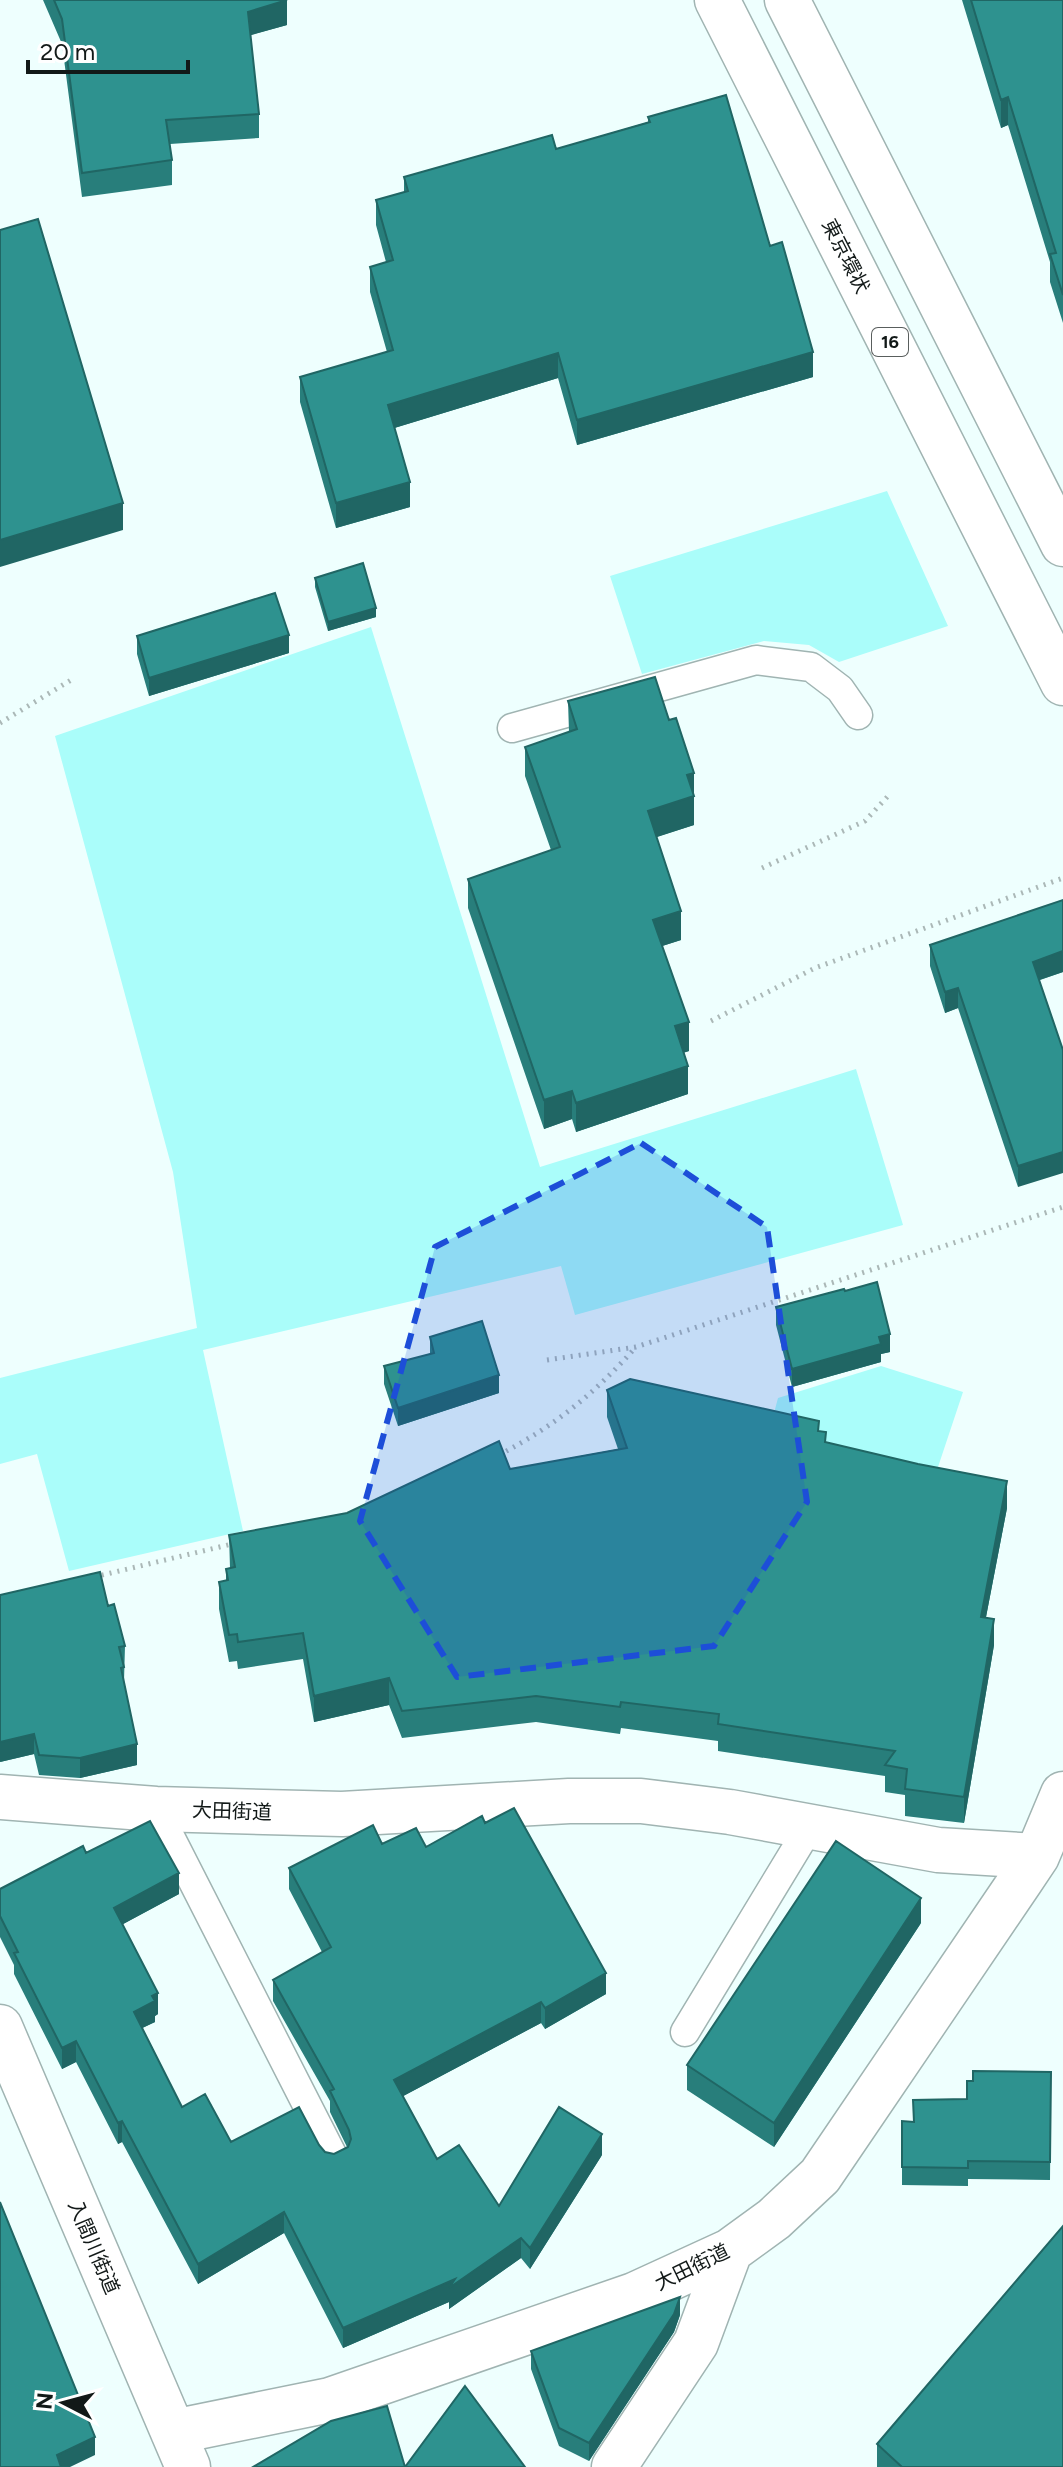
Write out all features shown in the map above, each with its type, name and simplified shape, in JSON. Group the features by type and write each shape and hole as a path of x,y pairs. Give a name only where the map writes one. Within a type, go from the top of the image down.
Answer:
{"main road":[{"name":"東京環状","path":"717,0 1063,683"},
{"path":"787,0 1063,544"},
{"name":"大田街道","path":"0,1797 156,1809 342,1814 569,1801 641,1801 730,1812 938,1850 1037,1856"},
{"name":"大田街道","path":"181,2449 634,2295 730,2251 774,2219 820,2176 1037,1856 1061,1808"},
{"name":"入間川街道","path":"0,2027 181,2449"},
{"path":"614,2467 696,2343 730,2251"}],"lane":[{"path":"512,728 756,660 811,667 840,689 858,715"},
{"path":"156,1809 334,2158"},
{"path":"685,2032 810,1826"}],"path":[{"path":"0,723 71,680"},
{"path":"762,868 865,821 889,795"},
{"path":"711,1021 815,968 1063,878"},
{"path":"547,1360 636,1347 1063,1207"},
{"path":"491,1459 539,1434 574,1409 607,1380 636,1347"},
{"path":"88,1579 235,1544"}],"highlighted area":[{"path":"641,1143 767,1227 807,1502 714,1646 457,1677 360,1521 435,1247"}],"shaded area":[{"path":"887,491 948,626 839,662 809,645 764,641 642,674 610,576"},
{"path":"371,627 540,1167 856,1069 903,1225 575,1315 561,1266 203,1350 243,1531 69,1571 37,1454 0,1464 0,1378 197,1328 173,1172 55,736"},
{"path":"881,1366 963,1392 936,1473 769,1432 778,1398"}],"building":[{"path":"54,0 287,0 248,12 259,114 166,120 172,160 82,173 62,19"},
{"path":"971,0 1063,0 1063,295 1050,254 1056,253 1008,97 1001,100"},
{"path":"726,95 770,246 782,242 813,352 577,420 558,353 388,405 410,482 336,503 300,377 393,350 370,267 393,260 376,200 408,191 404,177 552,135 556,149 650,122 648,117"},
{"path":"38,219 123,503 0,540 0,230"},
{"path":"363,563 376,608 328,622 315,578"},
{"path":"275,593 289,635 149,678 137,636"},
{"path":"655,677 669,720 676,718 694,773 687,775 694,796 648,811 681,911 653,920 689,1022 675,1026 688,1066 576,1103 572,1091 544,1100 468,879 560,847 525,747 577,729 568,701"},
{"path":"1063,900 1063,951 1033,962 1063,1050 1063,1152 1018,1166 958,988 945,992 930,945"},
{"path":"877,1282 890,1334 879,1337 881,1344 792,1369 776,1307"},
{"path":"482,1321 499,1375 398,1408 384,1366 434,1353 430,1337"},
{"path":"630,1379 819,1421 818,1431 826,1432 825,1442 1007,1481 981,1617 994,1619 964,1797 905,1789 907,1769 885,1765 895,1751 718,1724 719,1714 621,1702 620,1707 536,1696 402,1711 389,1678 314,1696 303,1633 238,1642 237,1634 229,1635 219,1582 228,1580 226,1569 235,1567 229,1535 347,1513 499,1441 510,1469 627,1448 607,1390"},
{"path":"100,1572 108,1606 114,1604 125,1646 119,1647 124,1667 121,1668 137,1744 80,1758 39,1755 34,1734 0,1742 0,1595"},
{"path":"514,1808 606,1973 545,2008 541,2002 394,2080 437,2159 459,2145 499,2206 559,2107 602,2134 530,2248 521,2238 449,2288 455,2279 343,2328 284,2212 198,2264 122,2121 118,2123 76,2041 62,2048 14,1953 18,1952 0,1916 0,1889 83,1846 86,1853 150,1821 179,1873 114,1908 158,1993 152,1996 155,2001 134,2012 182,2107 205,2094 231,2142 299,2107 319,2145 325,2152 334,2154 348,2147 351,2139 349,2130 330,2091 334,2089 273,1980 331,1947 289,1868 373,1825 382,1844 416,1828 426,1847 482,1816 485,1823"},
{"path":"836,1841 921,1898 774,2123 687,2065"},
{"path":"973,2071 1051,2072 1050,2162 968,2161 968,2168 902,2167 902,2121 914,2122 913,2100 967,2099 967,2081 973,2081"},
{"path":"0,2202 95,2437 57,2455 61,2467 0,2467"},
{"path":"1063,2226 1063,2467 902,2467 877,2444"},
{"path":"680,2297 674,2314 589,2443 559,2428 531,2351"},
{"path":"465,2386 525,2467 405,2467"},
{"path":"387,2406 405,2467 253,2467 331,2421"}]}
